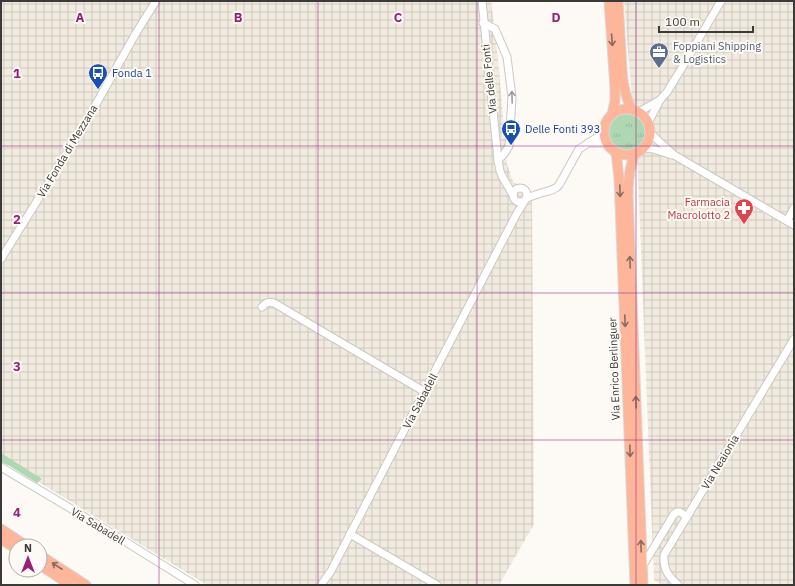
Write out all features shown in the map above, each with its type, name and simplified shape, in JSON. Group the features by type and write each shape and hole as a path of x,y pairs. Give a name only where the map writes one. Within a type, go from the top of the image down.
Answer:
{"main road":[{"path":"609,1 615,101 612,114 606,123 604,133 607,143 612,150 625,155 635,153 644,148 649,139 650,133 648,123 644,117 635,111 628,103 624,90 618,1"},
{"path":"612,114 621,110 635,111"},
{"name":"Via Enrico Berlinguer","path":"616,152 619,178 635,585"},
{"name":"Via Enrico Berlinguer","path":"635,153 628,177 628,196 643,585"},
{"path":"1,529 15,538"},
{"path":"48,559 86,585"},
{"path":"48,570 70,585"}],"street":[{"name":"Via Fonda di Mezzana","path":"1,259 86,122 156,1"},
{"name":"Via delle Fonti","path":"482,1 483,23 498,160 500,171 515,195"},
{"path":"648,123 660,100 667,92 680,71 721,1"},
{"name":"Via delle Fonti","path":"483,23 495,29 507,57 512,97 509,146 498,160"},
{"path":"635,111 660,100"},
{"path":"515,195 519,202 526,197 552,191 561,182 577,151 604,133"},
{"path":"650,133 674,155 794,225"},
{"path":"588,143 607,143"},
{"path":"644,148 674,155"},
{"path":"516,214 515,195 522,188 526,197"},
{"name":"Via Sabadell","path":"321,585 331,571 526,197"},
{"path":"787,221 794,208"},
{"path":"262,308 268,302 274,303 424,392"},
{"name":"Via Neaionia","path":"678,585 664,567 664,555 794,339"},
{"name":"Via Sabadell","path":"1,467 195,585"},
{"path":"642,567 674,514 680,512 687,517"},
{"path":"350,534 437,585"}],"shaded area":[{"path":"1,1 491,1 498,59 507,164 513,181 532,197 534,524 499,585 207,585 1,459"},
{"path":"624,1 794,1 794,585 662,585 654,580 638,174"}],"green space":[{"path":"627,114 637,117 642,122 645,132 642,142 637,147 627,150 617,147 612,142 609,132 612,122 617,117"},
{"path":"1,453 42,479 37,483 1,462"}],"place":[{"name":"Foppiani Shipping & Logistics","path":"659,69"},
{"name":"Fonda 1","path":"98,90"},
{"name":"Delle Fonti 393","path":"511,146"},
{"name":"Farmacia Macrolotto 2","path":"744,225"}]}
